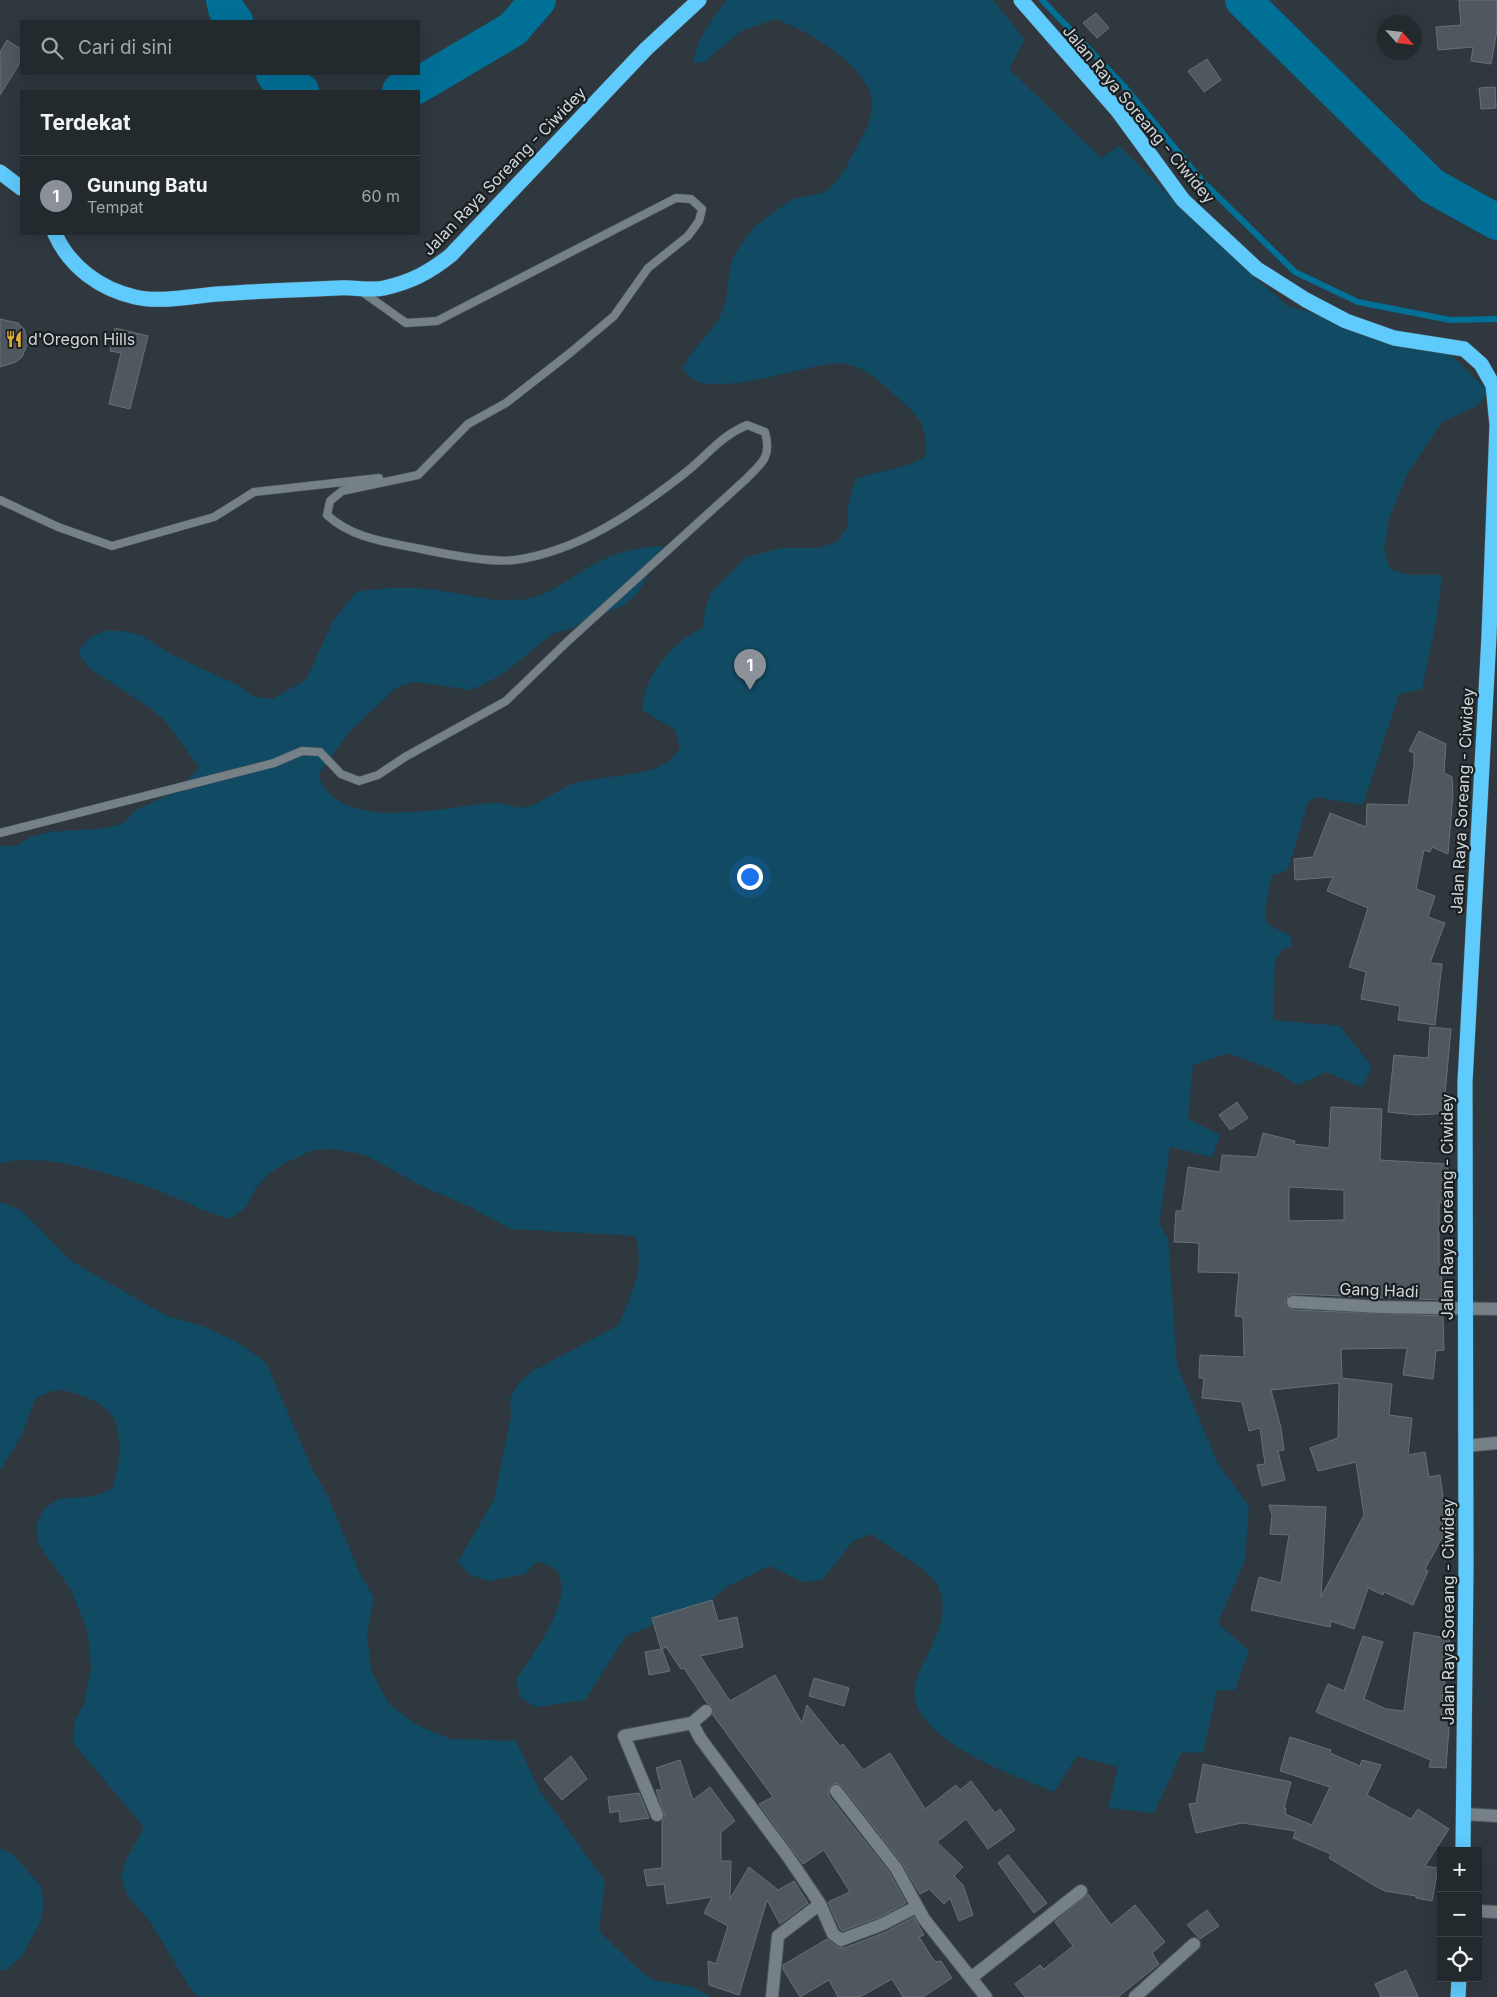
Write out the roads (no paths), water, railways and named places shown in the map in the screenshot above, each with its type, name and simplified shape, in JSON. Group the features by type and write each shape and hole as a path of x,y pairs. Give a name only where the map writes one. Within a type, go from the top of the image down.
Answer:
{"highway":[{"name":"Jalan Raya Soreang - Ciwidey","path":"55,235 60,246 86,275 106,287 136,298 165,299 250,292 356,287 381,289 408,282 433,270 451,255 646,49 700,0"},
{"name":"Jalan Raya Soreang - Ciwidey","path":"1021,0 1118,111 1183,200 1258,269 1306,300 1346,321 1394,338 1464,349 1482,364 1493,385 1497,425 1489,636 1465,1082 1463,1847"},
{"path":"0,172 20,187"},
{"path":"1458,1997 1459,1982"}],"street":[{"name":"Gang Hadi","path":"1293,1302 1380,1308 1497,1309"},
{"path":"1465,1446 1497,1443"},
{"path":"657,1814 624,1736 692,1723 706,1711"},
{"path":"692,1723 700,1738 790,1858 820,1904 833,1934 841,1940 883,1924 916,1907"},
{"path":"836,1791 896,1868 916,1907 986,1997"},
{"path":"1464,1814 1497,1816"},
{"path":"971,1978 1081,1891"},
{"path":"772,1997 778,1936 820,1904"},
{"path":"1482,1911 1497,1912"},
{"path":"1135,1997 1194,1944"}],"lane":[{"path":"0,833 274,763 302,751 320,752 341,774 359,781 378,775 405,756 506,701 568,641 764,461 769,446 764,432 747,425 728,433 687,472 641,506 597,533 546,552 514,560 450,556 359,535 340,527 327,515 330,501 342,490 418,475 468,424 506,403 614,316 648,268 688,236 699,221 702,209 691,199 676,198 437,321 406,323 356,287"},
{"path":"0,500 58,527 112,546 214,517 254,492 418,475"}],"waterway":[{"path":"224,0 226,9 234,20"},
{"path":"404,90 415,87 513,29 538,0"},
{"path":"1042,0 1123,85 1202,181 1295,272 1358,302 1450,320 1497,319"},
{"path":"1243,0 1432,186 1497,222"},
{"path":"275,75 284,87 297,90"}],"place":[{"name":"d'Oregon Hills","path":"14,339"},
{"name":"Gunung Batu","path":"750,690"}]}
